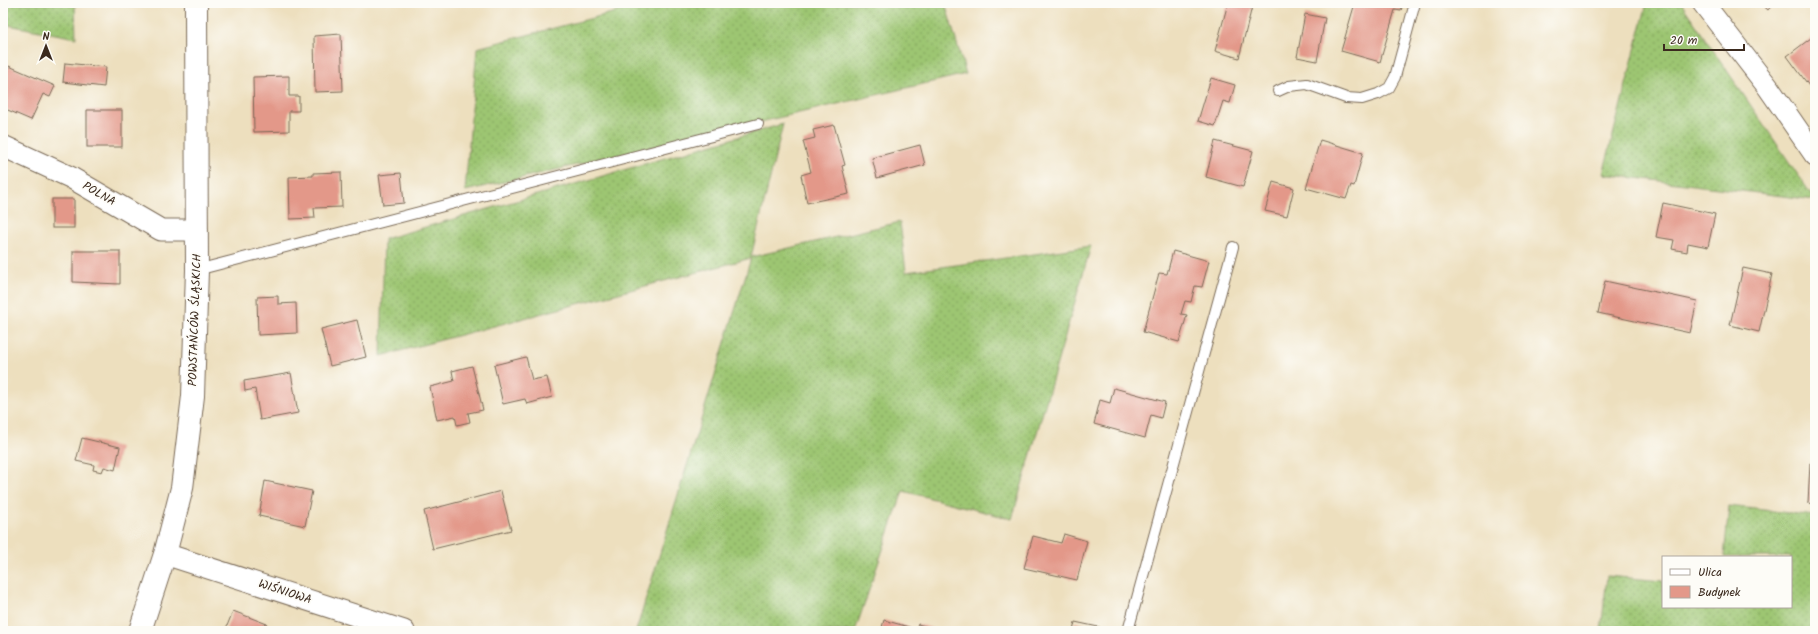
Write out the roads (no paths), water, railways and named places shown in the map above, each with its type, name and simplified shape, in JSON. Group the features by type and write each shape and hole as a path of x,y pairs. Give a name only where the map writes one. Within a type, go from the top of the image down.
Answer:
{"street":[{"name":"POWSTAŃCÓW ŚLĄSKICH","path":"140,631 165,554 182,488 193,396 197,270 196,3"},
{"path":"1703,3 1768,87 1815,156"},
{"name":"POLNA","path":"3,146 70,177 161,230 197,230"},
{"name":"WIŚNIOWA","path":"165,554 404,631"}],"lane":[{"path":"1278,91 1289,86 1307,84 1346,98 1362,99 1378,94 1389,88 1395,77 1415,3"},
{"path":"197,270 758,124"},
{"path":"1128,631 1233,247"}]}
